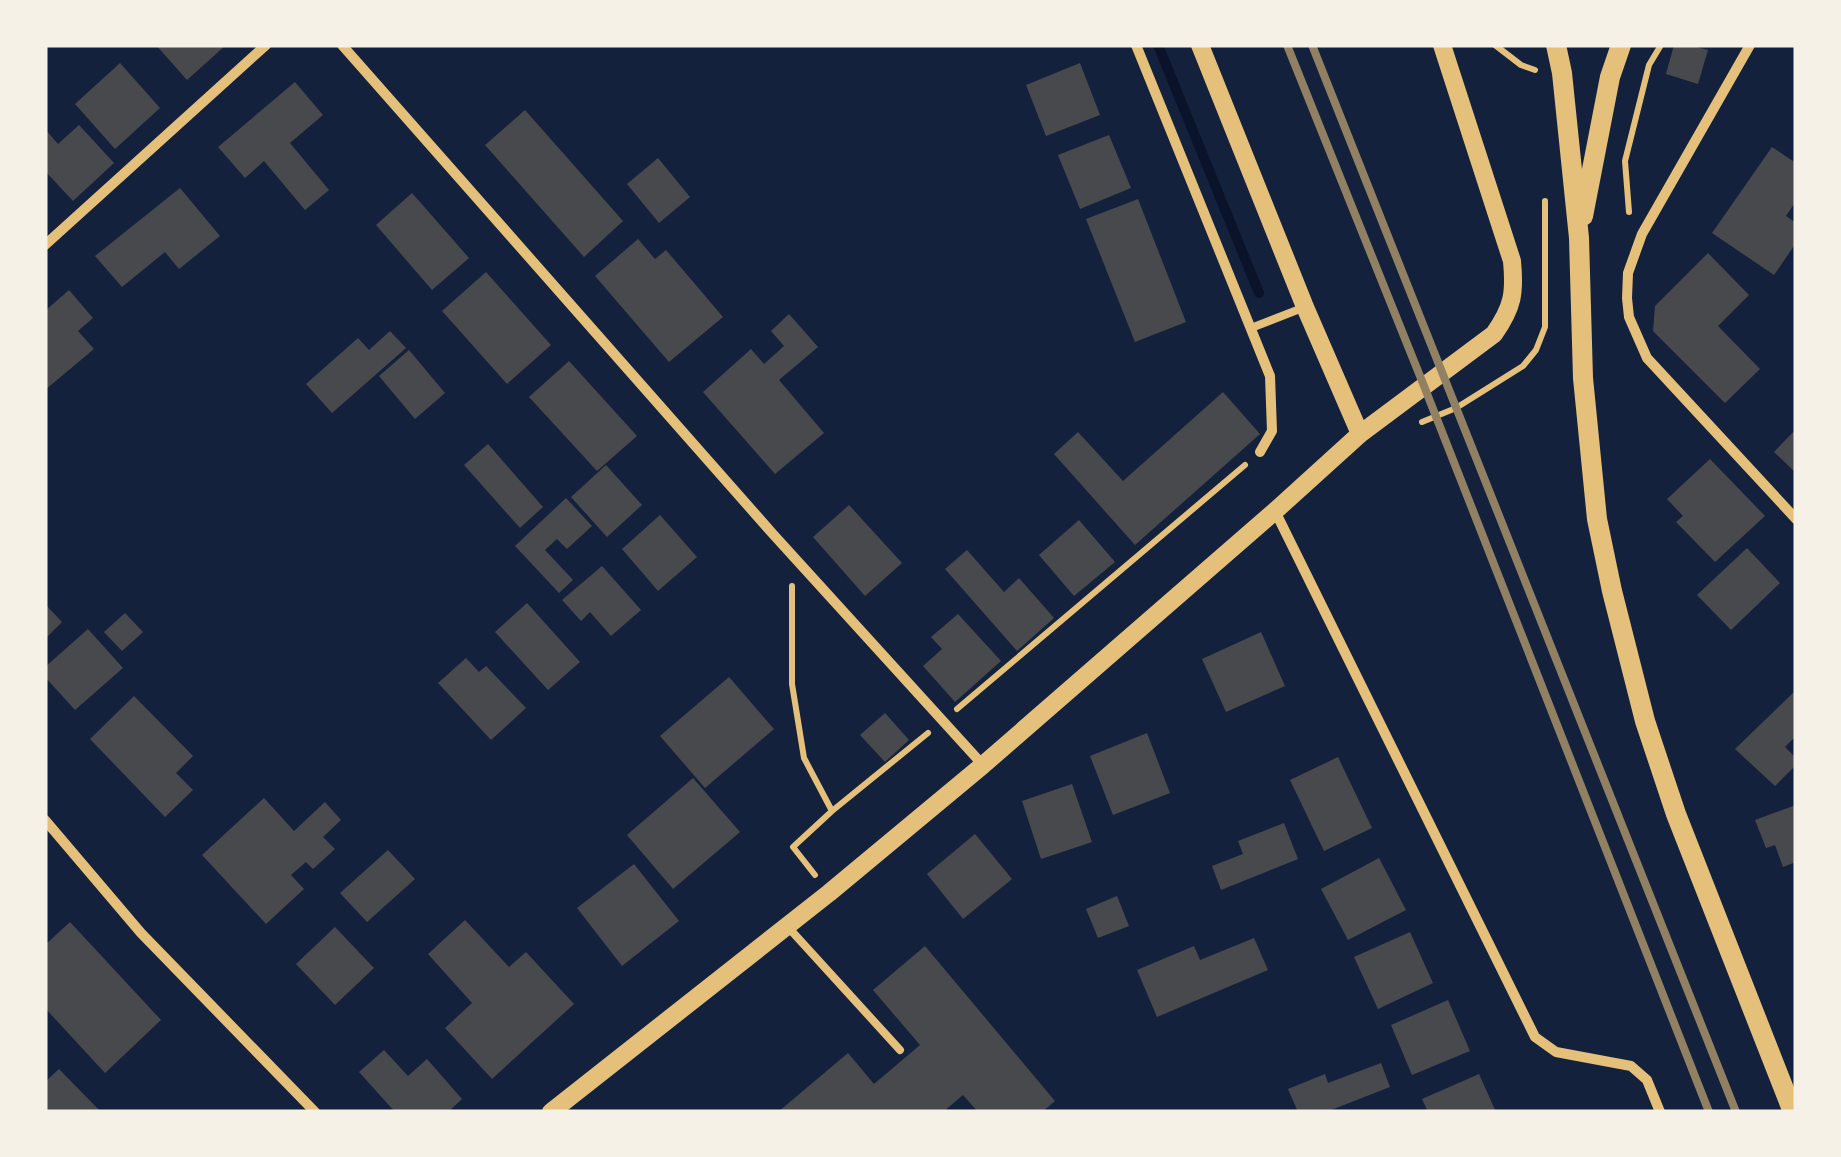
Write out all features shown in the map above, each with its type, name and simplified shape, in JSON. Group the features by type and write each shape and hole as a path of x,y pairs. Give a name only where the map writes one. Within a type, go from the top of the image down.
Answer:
{"main road":[{"path":"1556,45 1579,238 1583,378 1597,519 1645,721 1676,814 1793,1112"},
{"path":"1579,238 1610,77 1621,45"}],"street":[{"path":"45,245 266,45"},
{"path":"342,45 983,766"},
{"path":"1136,45 1270,376 1272,431 1260,452"},
{"path":"1200,45 1360,434"},
{"path":"551,1112 983,766 1360,434 1494,334 1507,316 1514,292 1512,261 1446,45"},
{"path":"1750,45 1641,237 1628,273 1626,298 1629,317 1647,358 1796,520"},
{"path":"1276,511 1535,1037 1556,1052 1632,1066 1648,1080 1660,1112"},
{"path":"45,820 142,933 314,1112"}],"lane":[{"path":"1251,328 1306,307"},
{"path":"787,926 900,1050"}],"path":[{"path":"1495,45 1522,65 1544,73"},
{"path":"1641,237 1628,209 1626,162 1645,81"},
{"path":"1414,425 1456,408 1523,366 1536,350 1545,327 1545,190"},
{"path":"829,892 793,847 1260,452"},
{"path":"792,554 792,684 804,758 832,811"}],"building":[{"path":"156,45 226,45 187,80"},
{"path":"1674,45 1708,50 1698,84 1666,74"},
{"path":"120,63 160,108 115,149 75,104"},
{"path":"1080,63 1100,115 1046,136 1026,85"},
{"path":"295,82 323,115 290,143 329,190 305,210 264,161 245,178 218,147"},
{"path":"525,110 623,221 584,257 485,145"},
{"path":"79,125 114,163 73,201 45,171 45,129 58,144"},
{"path":"1109,135 1131,188 1080,209 1058,155"},
{"path":"1772,147 1796,163 1796,201 1786,216 1796,223 1796,243 1774,275 1712,233"},
{"path":"658,158 690,197 659,223 627,184"},
{"path":"180,188 220,236 179,269 165,252 122,287 95,256"},
{"path":"412,193 469,258 432,290 376,225"},
{"path":"1138,199 1186,322 1135,342 1086,219"},
{"path":"638,239 655,259 666,250 723,317 669,362 595,276"},
{"path":"1708,253 1749,295 1718,326 1760,369 1725,403 1653,331 1655,306"},
{"path":"486,272 551,345 507,384 442,311"},
{"path":"69,290 93,318 78,331 94,349 45,390 45,311"},
{"path":"789,314 818,347 779,380 824,433 775,474 703,392 751,349 764,364 784,346 771,331"},
{"path":"390,331 406,348 332,413 306,384 358,338 369,350"},
{"path":"409,350 445,393 415,419 379,376"},
{"path":"569,361 637,436 597,471 529,397"},
{"path":"1223,392 1260,434 1135,545 1054,454 1078,432 1123,481"},
{"path":"1796,429 1796,473 1774,452"},
{"path":"488,444 543,507 520,528 464,465"},
{"path":"1710,459 1765,516 1715,562 1676,522 1683,516 1667,499"},
{"path":"606,465 642,505 607,537 571,497"},
{"path":"566,498 592,526 567,549 557,539 545,550 573,580 559,593 515,546"},
{"path":"849,505 902,563 865,596 813,537"},
{"path":"660,515 697,557 658,591 622,549"},
{"path":"1079,520 1115,562 1074,596 1039,555"},
{"path":"1747,548 1780,583 1731,630 1697,595"},
{"path":"967,550 1004,592 1019,578 1054,618 1017,651 945,569"},
{"path":"602,566 641,610 611,636 590,612 581,621 562,600"},
{"path":"527,603 580,662 548,690 495,632"},
{"path":"45,604 62,622 45,639"},
{"path":"125,613 143,632 122,651 104,632"},
{"path":"958,614 1001,661 955,702 923,666 942,649 931,637"},
{"path":"88,629 123,668 75,710 45,677 45,667"},
{"path":"1261,632 1285,686 1226,712 1202,659"},
{"path":"466,658 479,672 486,666 526,708 491,740 438,683"},
{"path":"729,677 774,729 705,788 660,736"},
{"path":"1796,690 1796,736 1785,747 1796,758 1796,765 1775,786 1735,749"},
{"path":"134,696 193,756 176,773 193,790 165,817 90,739"},
{"path":"885,713 909,740 885,762 860,735"},
{"path":"1147,733 1170,793 1113,815 1090,756"},
{"path":"1338,757 1372,828 1324,851 1290,780"},
{"path":"693,778 740,832 673,889 627,835"},
{"path":"1072,784 1092,842 1041,859 1022,801"},
{"path":"264,798 294,831 325,802 341,820 323,837 335,849 313,869 306,862 291,875 304,889 266,924 202,855"},
{"path":"1796,805 1796,862 1783,867 1775,845 1766,848 1755,820"},
{"path":"1284,823 1298,859 1221,890 1212,866 1243,854 1238,841"},
{"path":"975,834 1012,879 963,919 927,874"},
{"path":"388,850 415,879 367,922 340,893"},
{"path":"1379,858 1406,910 1348,940 1321,889"},
{"path":"634,864 679,921 622,966 577,908"},
{"path":"1117,896 1129,926 1098,938 1086,909"},
{"path":"465,920 509,967 526,952 574,1004 492,1079 445,1028 472,1003 428,954"},
{"path":"70,922 161,1020 105,1073 45,1008 45,945"},
{"path":"335,927 374,968 335,1005 296,964"},
{"path":"1410,932 1433,983 1378,1009 1354,957"},
{"path":"1254,938 1268,970 1157,1017 1137,970 1194,946 1200,960"},
{"path":"925,946 1055,1101 1042,1112 978,1112 963,1095 943,1112 778,1112 848,1053 874,1084 920,1045 873,990"},
{"path":"1448,1000 1470,1051 1412,1075 1391,1025"},
{"path":"384,1050 408,1076 427,1059 462,1099 448,1112 395,1112 359,1072"},
{"path":"1381,1063 1390,1087 1326,1112 1298,1112 1288,1089 1325,1074 1328,1083"},
{"path":"59,1069 101,1112 45,1112 45,1082"},
{"path":"1479,1074 1496,1112 1428,1112 1422,1099"}],"waterway":[{"path":"1158,45 1259,293"}],"railway":[{"path":"1287,45 1709,1112"},
{"path":"1312,45 1736,1112"}]}
